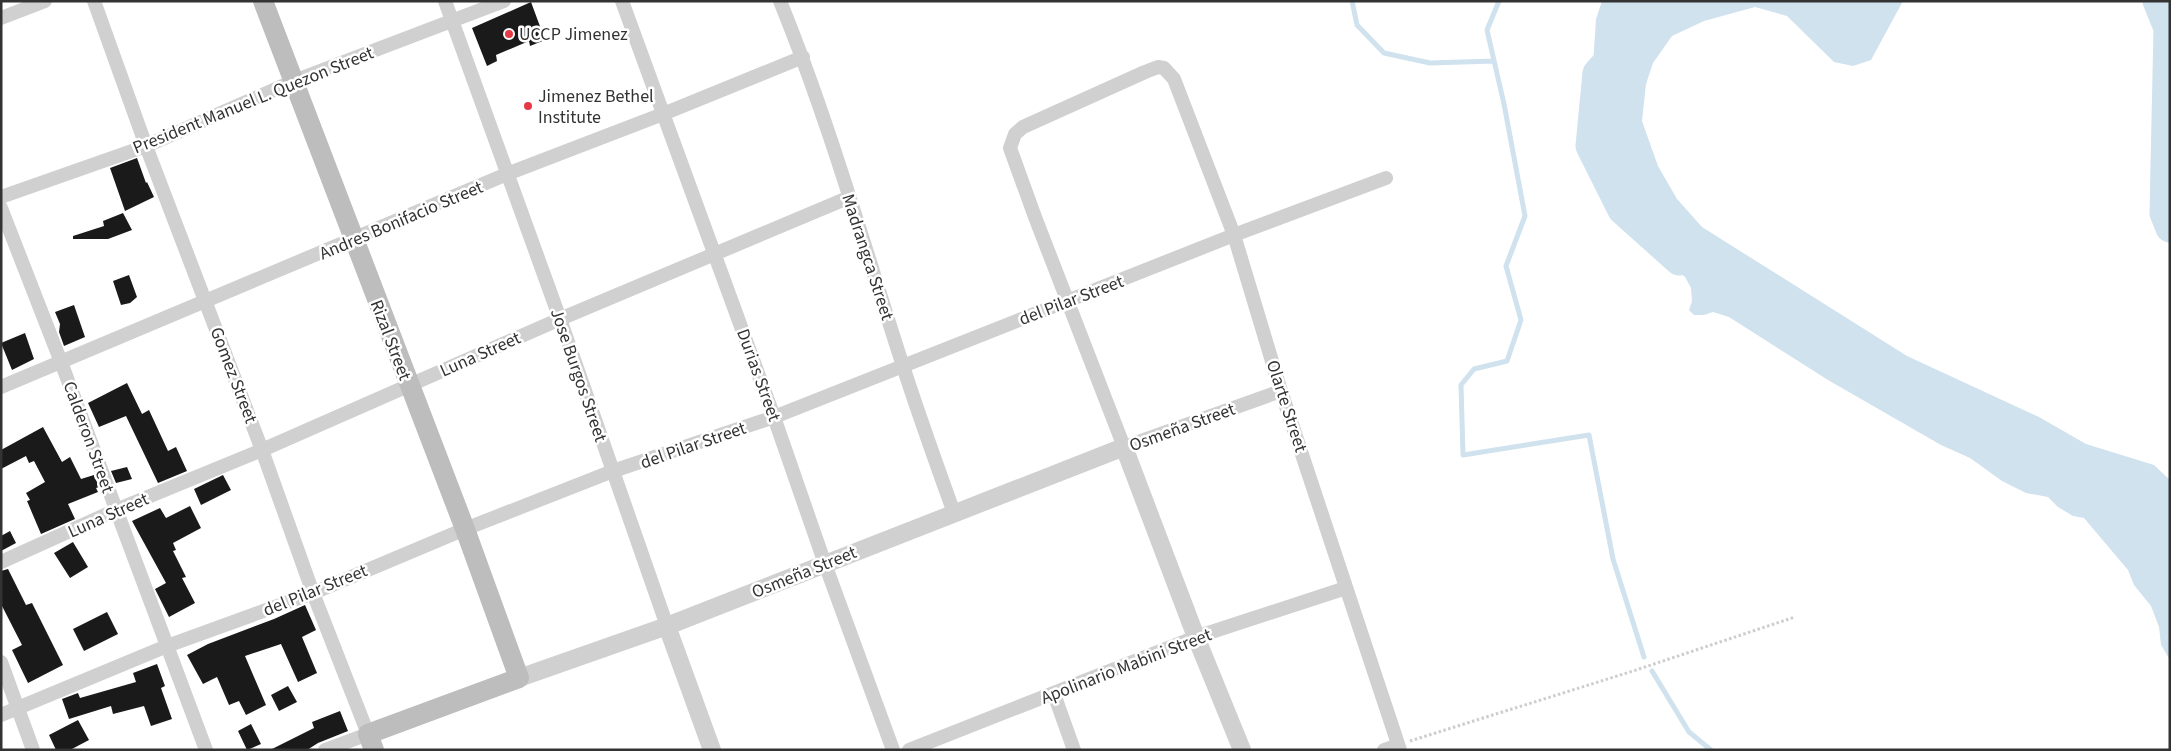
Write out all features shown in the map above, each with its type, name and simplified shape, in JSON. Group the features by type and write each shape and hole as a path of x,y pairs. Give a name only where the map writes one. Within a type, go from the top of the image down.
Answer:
{"main road":[{"name":"Rizal Street","path":"263,1 465,529 519,678"},
{"name":"Osmeña Street","path":"371,742 519,678"}],"street":[{"path":"1,18 45,1"},
{"name":"Gomez Street","path":"94,1 146,146 262,450 313,593 371,742"},
{"name":"Jose Burgos Street","path":"445,1 560,319 712,750"},
{"name":"President Manuel L. Quezon Street","path":"1,197 146,146 294,81 504,1"},
{"name":"Durias Street","path":"622,1 893,750"},
{"name":"Madrangca Street","path":"780,1 803,56 850,197 902,365 954,513"},
{"name":"Andres Bonifacio Street","path":"1,387 508,174 663,114 803,56"},
{"name":"Olarte Street","path":"1068,301 1022,182 1010,148 1011,141 1015,134 1023,127 1145,72 1164,68 1174,79 1234,235 1281,391 1399,747"},
{"name":"del Pilar Street","path":"1,715 167,646 313,593 465,529 614,471 774,417 1234,235 1386,178"},
{"name":"Luna Street","path":"1,562 116,510 262,450 560,319 850,197"},
{"name":"Calderon Street","path":"1,208 61,362 206,750"},
{"path":"1068,301 1196,638 1242,750"},
{"name":"Osmeña Street","path":"519,678 667,626 1124,447 1281,391"},
{"name":"Apolinario Mabini Street","path":"908,750 1196,638 1346,588"},
{"path":"1,662 33,750"},
{"path":"1054,694 1074,750"},
{"name":"Osmeña Street","path":"326,750 371,742"},
{"path":"1384,750 1399,747"}],"path":[{"path":"1399,747 1795,617"}],"water":[{"path":"1602,1 1903,1 1871,60 1853,66 1834,62 1787,16 1755,7 1704,21 1672,36 1653,63 1646,84 1642,121 1658,166 1677,199 1702,227 1907,356 2039,417 2086,444 2154,465 2170,480 2170,660 2161,645 2159,627 2151,606 2134,585 2128,570 2084,518 2073,516 2058,507 2048,497 2026,493 2002,481 1970,458 1941,445 1828,380 1729,317 1713,312 1704,315 1694,315 1689,310 1692,301 1691,288 1685,277 1654,246 1644,219 1626,208 1623,204 1618,183 1612,178 1599,144 1593,65 1596,19"}],"building":[{"name":"UCCP Jimenez","path":"531,2 545,40 530,46 529,41 496,55 497,61 487,66 472,28"},
{"path":"137,158 146,183 154,197 125,211 110,168"},
{"path":"123,213 132,230 108,239 73,239 73,236 104,226 103,221"},
{"path":"129,275 137,297 130,303 121,305 113,281"},
{"path":"74,305 85,337 64,346 59,332 60,324 55,312"},
{"path":"25,333 34,359 12,370 1,343"},
{"path":"127,383 142,414 149,410 168,451 176,447 187,471 158,483 126,416 99,427 88,403"},
{"path":"43,427 62,462 70,457 81,479 94,475 99,487 96,488 98,492 68,504 75,519 41,534 27,501 30,500 26,493 45,482 34,461 29,463 26,456 1,469 1,450"},
{"path":"127,467 132,479 116,483 111,471"},
{"path":"223,475 231,490 201,505 194,489"},
{"path":"190,506 201,528 173,543 176,550 173,551 186,577 182,578 195,603 169,617 155,589 166,583 132,521 160,508 166,518"},
{"path":"10,531 16,543 1,551 1,536"},
{"path":"73,542 88,567 70,578 54,553"},
{"path":"8,569 26,605 32,603 63,665 28,683 12,650 22,645 1,604 1,571"},
{"path":"305,605 316,630 302,637 317,673 298,682 281,644 245,656 266,705 246,715 239,701 229,705 217,677 203,684 187,655 208,644"},
{"path":"107,612 118,634 84,651 73,629"},
{"path":"157,664 165,686 161,688 172,719 151,726 144,706 113,714 111,706 69,719 62,699 78,693 80,698 136,682 133,673"},
{"path":"288,686 297,702 279,711 271,695"},
{"path":"340,711 348,731 318,743 307,750 270,750 314,728 312,722"},
{"path":"78,720 89,740 70,750 56,750 49,735"},
{"path":"251,724 261,744 247,750 238,731"}],"waterway":[{"path":"1352,1 1357,25 1384,53 1430,63 1494,61"},
{"path":"1499,1 1487,30 1504,104 1525,216 1506,266 1521,320 1507,361 1474,369 1461,385 1463,455 1589,435 1613,559 1644,657"},
{"path":"2157,1 2168,28 2164,213 2170,228"},
{"path":"1608,61 1597,73 1590,146 1622,210 1679,261"},
{"path":"1652,671 1689,732 1711,750"}],"place":[{"name":"UCCP Jimenez","path":"509,34"},
{"name":"Jimenez Bethel Institute","path":"528,106"}]}
